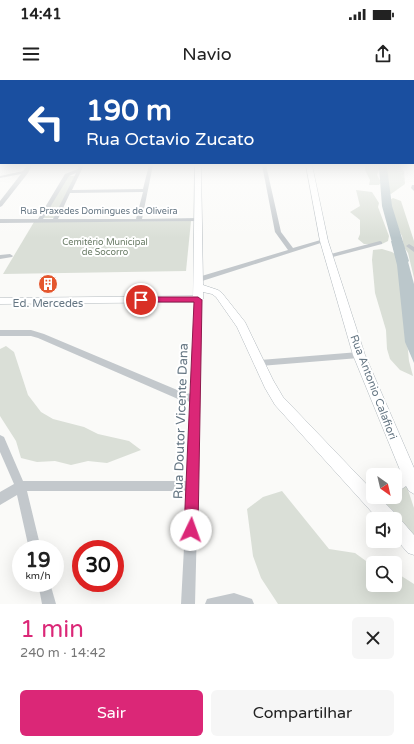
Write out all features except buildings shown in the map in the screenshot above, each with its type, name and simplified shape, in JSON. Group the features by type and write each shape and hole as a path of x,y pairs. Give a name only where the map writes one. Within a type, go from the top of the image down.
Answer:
{"street":[{"path":"0,205 12,189"},
{"path":"40,220 58,189"},
{"name":"Rua Doutor Vicente Dana","path":"188,604 198,300 198,189"},
{"path":"269,189 278,232 292,251"},
{"name":"Rua Antonio Calafiori","path":"314,189 324,241 359,355 414,486"},
{"path":"55,220 70,192 146,190 139,219"},
{"name":"Rua Praxedes Domingues de Oliveira","path":"0,221 139,219 198,220"},
{"path":"197,284 324,241"},
{"path":"329,256 380,243"},
{"path":"0,256 10,256"},
{"path":"197,284 219,295 241,324 278,401 366,489"},
{"path":"0,301 198,300"},
{"path":"0,333 31,334 41,336 181,396 194,400"},
{"path":"260,363 359,355"},
{"path":"0,440 20,486 33,540"},
{"path":"402,480 408,472"},
{"path":"0,499 20,486 193,486"},
{"path":"378,504 384,512"},
{"path":"402,534 414,547"},
{"path":"46,592 49,604"},
{"path":"212,604 234,600 247,604"}],"green space":[{"path":"60,189 69,189 54,218 43,218"},
{"path":"385,189 397,189 391,194 385,191"},
{"path":"356,190 372,192 379,203 378,207 389,236 388,241 382,244 364,244 358,239 360,234 360,220 350,212 360,206"},
{"path":"393,198 401,201 414,241 414,278 402,236 387,208 388,201"},
{"name":"Cemitério Municipal de Socorro","path":"191,221 186,271 3,274 34,222"},
{"path":"382,249 392,252 399,257 409,361 413,376 400,370 390,359 387,349 386,330 375,293 372,260 373,250"},
{"path":"6,346 14,352 28,395 41,412 53,419 84,427 98,434 129,441 141,450 107,463 88,461 71,465 55,461 37,462 21,458 16,441 0,416 0,349"},
{"path":"406,484 414,508 414,540 402,527 402,512 388,512 381,504 402,504 402,487"},
{"path":"282,491 329,549 355,553 366,561 366,592 402,592 402,576 414,584 414,604 278,604 261,578 253,556 247,509 263,497"}],"shaded area":[{"path":"391,241 403,243 414,284 414,363 405,342 397,265"}],"waterway":[{"path":"386,189 387,206 403,261"}],"place":[{"name":"Ed. Mercedes","path":"48,284"}],"route":[{"path":"141,300 198,300 191,530"}]}
